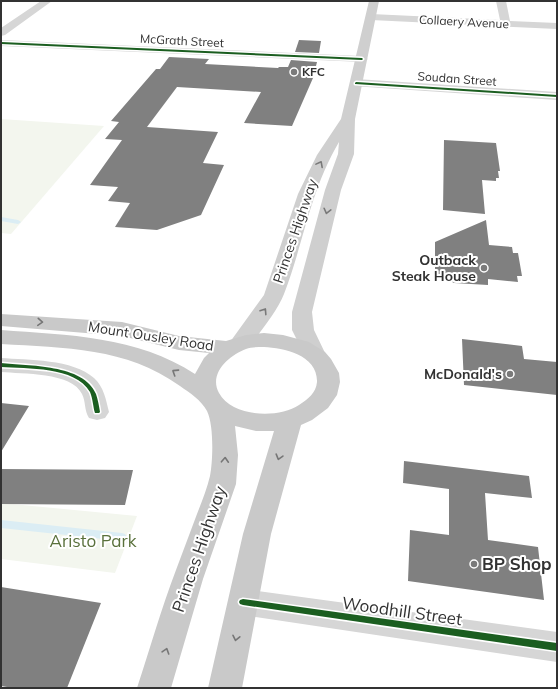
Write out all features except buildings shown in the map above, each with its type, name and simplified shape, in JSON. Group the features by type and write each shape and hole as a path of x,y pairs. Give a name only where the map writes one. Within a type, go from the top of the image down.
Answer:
{"main road":[{"name":"Princes Highway","path":"315,355 303,330 302,312 333,190 346,154 348,119 374,1"},
{"name":"Princes Highway","path":"236,345 262,315 274,295 312,179 337,133 348,119"},
{"name":"Mount Ousley Road","path":"1,320 122,329 179,343 236,345"},
{"name":"Mount Ousley Road","path":"1,337 82,344 132,353 166,367 213,401"},
{"path":"264,340 284,341 301,346 315,355 324,365 329,376 328,389 320,402 307,412 290,419 270,422 251,421 232,416 213,401 204,380 208,368 216,357 236,345 264,340"},
{"name":"Princes Highway","path":"154,688 188,579 222,484 225,445 223,425 213,401"},
{"path":"225,688 257,534 290,419"}],"street":[{"path":"1,33 47,1"},
{"path":"501,1 506,24"},
{"name":"Collaery Avenue","path":"371,17 557,26"},
{"path":"1,20 18,21"},
{"name":"McGrath Street","path":"1,44 362,59"},
{"name":"Soudan Street","path":"356,83 557,96"},
{"path":"1,365 54,370 74,375 86,383 93,394 97,412"},
{"name":"Woodhill Street","path":"243,602 557,647"}],"green space":[{"path":"1,119 104,126 11,234 1,233"},
{"name":"Aristo Park","path":"1,503 137,516 115,573 1,559"}],"waterway":[{"path":"1,219 18,222"},
{"path":"1,524 122,537"}],"cycle path":[{"path":"1,43 362,59"},
{"path":"356,83 557,96"},
{"path":"1,365 52,370 77,377 86,384 93,393 97,412"},
{"path":"243,602 557,647"}],"place":[{"name":"KFC","path":"294,72"},
{"name":"Outback Steak House","path":"484,268"},
{"name":"McDonald's","path":"510,374"},
{"name":"BP Shop","path":"474,564"}]}
